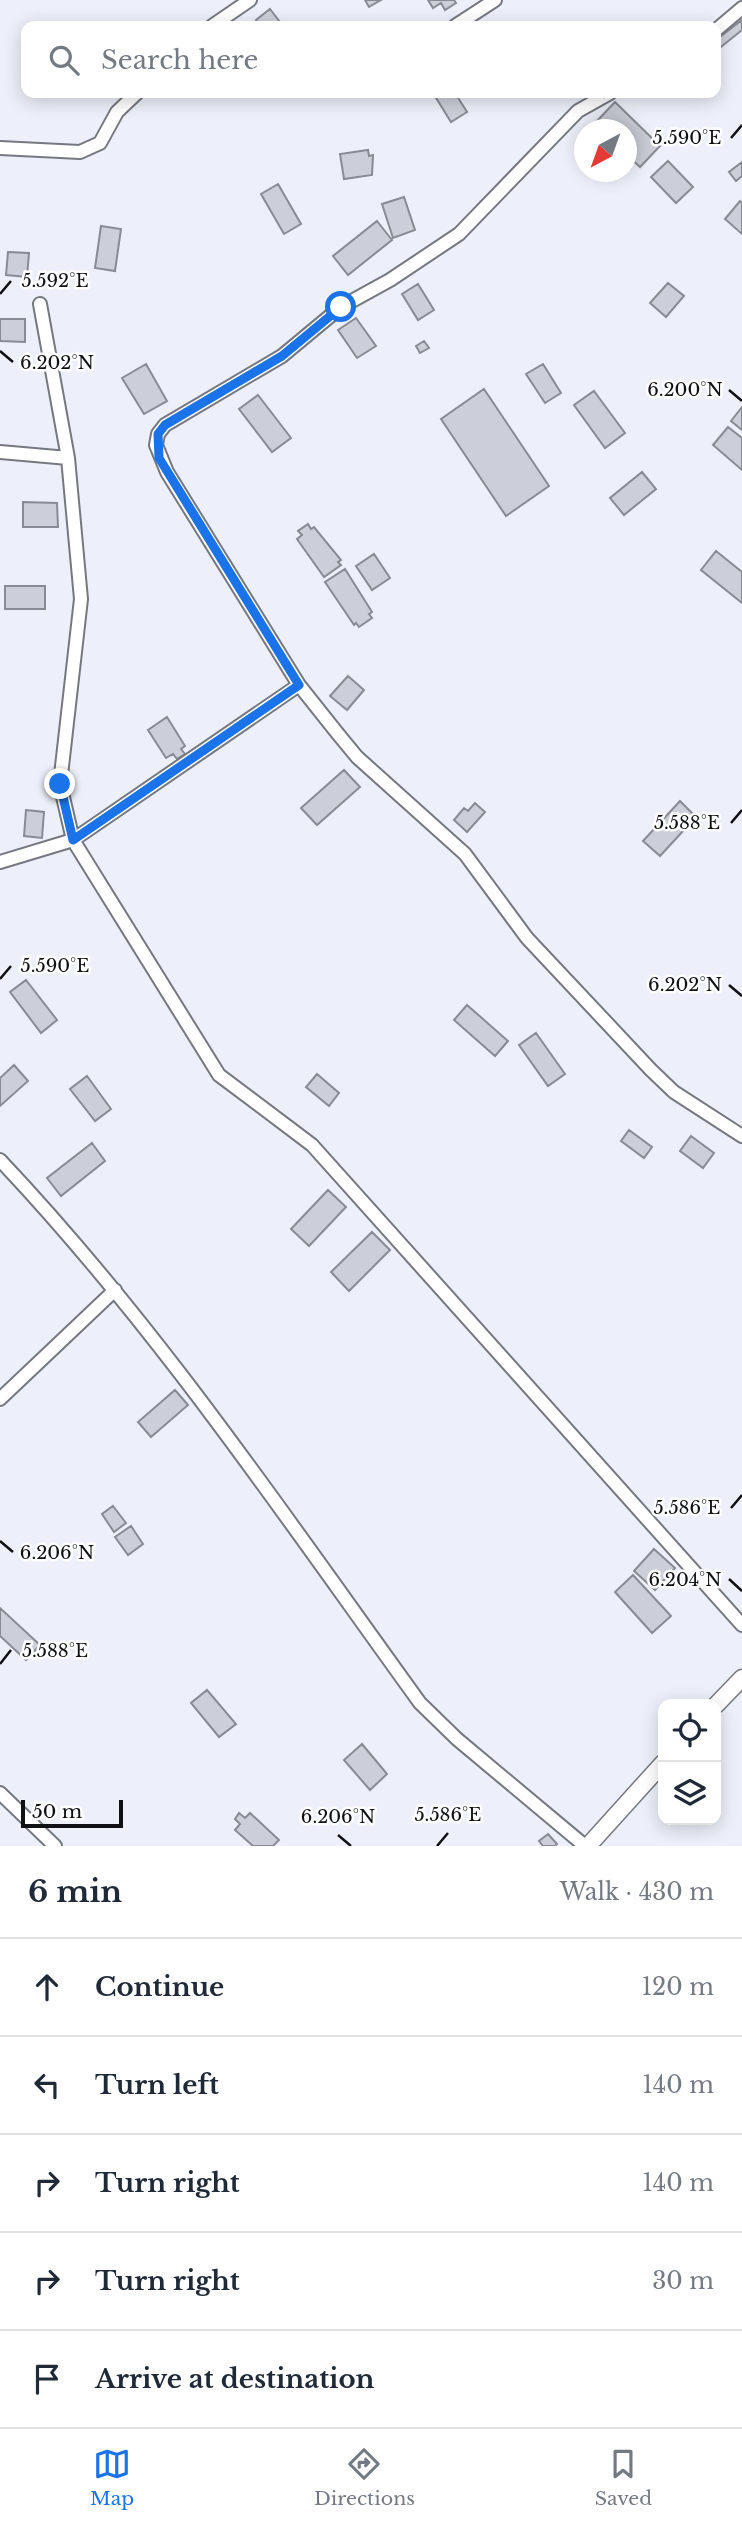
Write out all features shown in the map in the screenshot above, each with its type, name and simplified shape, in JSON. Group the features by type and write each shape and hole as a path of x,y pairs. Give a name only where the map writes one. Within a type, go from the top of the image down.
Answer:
{"street":[{"path":"219,21 250,0"},
{"path":"463,21 495,0"},
{"path":"721,26 742,8"},
{"path":"0,148 80,152 100,143 117,112 132,98"},
{"path":"601,98 578,111 459,234 390,280 341,307 282,356 165,425 158,434 159,458 299,685 357,757 465,854 527,938 651,1070 674,1091 742,1136"},
{"path":"40,304 68,458 81,599 60,784 73,840 219,1075 312,1145 742,1625"},
{"path":"0,452 68,458"},
{"path":"0,862 73,840 299,685"},
{"path":"0,1160 53,1216 115,1290 420,1703 457,1739 586,1846 658,1768"},
{"path":"0,1399 115,1290"},
{"path":"721,1700 742,1678"},
{"path":"0,1793 55,1846"}],"building":[{"path":"365,0 381,0 369,7"},
{"path":"428,0 454,0 456,3 445,10 441,3 433,8"},
{"path":"270,9 279,21 257,21"},
{"path":"742,20 742,30 721,47 721,36"},
{"path":"436,98 458,98 467,112 451,122"},
{"path":"615,102 632,119 599,119"},
{"path":"637,124 660,146 640,167 637,164"},
{"path":"368,150 369,156 373,155 372,175 344,179 340,154"},
{"path":"668,161 693,187 676,203 651,177"},
{"path":"742,162 742,176 736,181 729,172"},
{"path":"278,184 301,224 284,234 261,194"},
{"path":"404,197 415,230 393,238 382,204"},
{"path":"740,201 742,203 742,234 725,219"},
{"path":"377,221 392,240 348,275 333,256"},
{"path":"101,226 121,229 115,271 95,268"},
{"path":"8,252 29,253 27,277 6,275"},
{"path":"668,283 684,296 666,317 650,303"},
{"path":"418,284 434,310 418,320 402,294"},
{"path":"356,318 376,346 357,358 338,330"},
{"path":"0,319 25,319 25,342 0,341"},
{"path":"424,341 429,348 420,353 416,346"},
{"path":"146,364 167,401 144,414 122,378"},
{"path":"543,364 561,393 545,403 526,374"},
{"path":"484,389 549,486 506,516 441,419"},
{"path":"594,391 625,433 605,448 574,405"},
{"path":"258,395 291,438 272,452 239,409"},
{"path":"742,407 742,430 731,421"},
{"path":"728,427 742,438 742,470 713,445"},
{"path":"642,472 656,489 624,515 610,498"},
{"path":"23,502 57,503 58,527 23,527"},
{"path":"308,524 311,529 314,527 341,560 338,562 341,565 324,577 297,539 302,535 298,531"},
{"path":"716,551 742,572 742,603 701,570"},
{"path":"374,554 390,578 372,590 356,566"},
{"path":"345,569 372,612 369,614 372,618 359,627 356,623 354,625 325,582"},
{"path":"5,586 45,586 45,609 5,609"},
{"path":"348,676 364,690 347,710 330,696"},
{"path":"167,717 185,746 181,749 185,754 177,759 173,754 166,758 148,730"},
{"path":"344,770 360,787 317,825 301,808"},
{"path":"680,801 696,817 660,856 643,841"},
{"path":"475,803 485,812 467,832 454,820 464,808 468,811"},
{"path":"26,810 44,812 42,838 24,836"},
{"path":"26,980 57,1020 41,1033 10,992"},
{"path":"467,1005 508,1041 495,1056 454,1020"},
{"path":"536,1033 565,1074 548,1086 519,1045"},
{"path":"14,1065 28,1081 0,1106 0,1078"},
{"path":"317,1074 339,1093 329,1106 306,1087"},
{"path":"87,1076 111,1109 95,1121 70,1089"},
{"path":"629,1130 652,1147 644,1158 621,1141"},
{"path":"691,1136 714,1153 703,1168 680,1151"},
{"path":"92,1143 105,1161 61,1196 47,1178"},
{"path":"328,1190 346,1207 309,1246 291,1229"},
{"path":"372,1232 390,1250 349,1291 331,1272"},
{"path":"175,1390 188,1405 151,1437 138,1422"},
{"path":"113,1506 126,1523 114,1532 102,1514"},
{"path":"131,1526 143,1544 128,1555 115,1537"},
{"path":"654,1549 675,1568 655,1590 634,1571"},
{"path":"633,1575 671,1616 652,1633 615,1592"},
{"path":"0,1608 40,1645 26,1660 0,1636"},
{"path":"207,1690 236,1724 219,1737 191,1703"},
{"path":"362,1744 387,1774 370,1790 344,1760"},
{"path":"239,1813 245,1818 250,1813 279,1840 273,1846 253,1846 235,1830 240,1824 235,1819"},
{"path":"548,1834 557,1844 555,1846 543,1846 539,1841"}],"route":[{"path":"60,784 73,840 299,685 189,511 159,458 156,445 158,434 165,425 282,356 318,329 341,307"}]}
